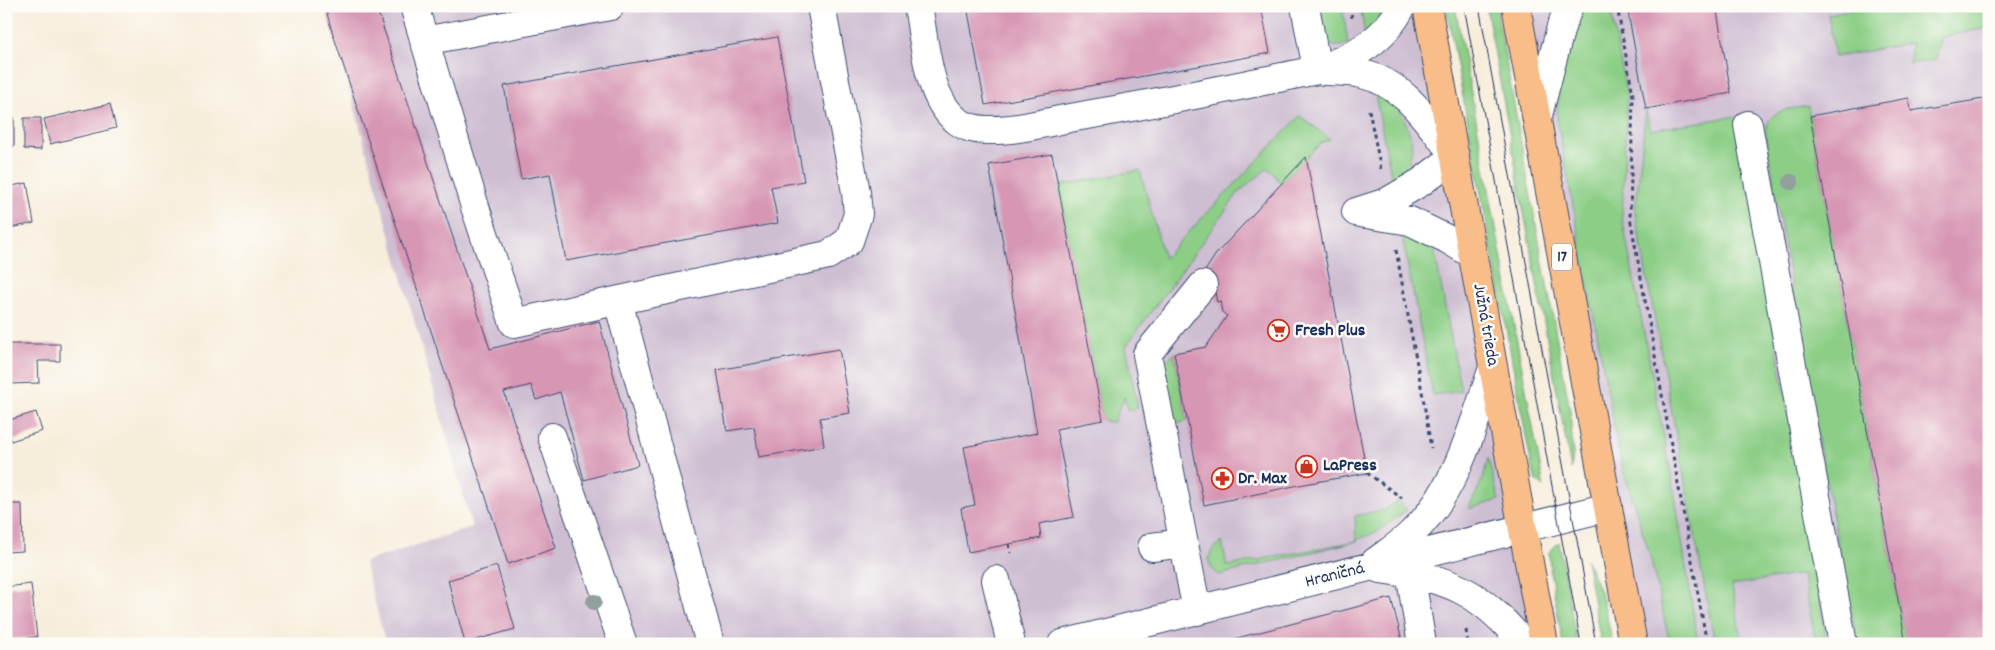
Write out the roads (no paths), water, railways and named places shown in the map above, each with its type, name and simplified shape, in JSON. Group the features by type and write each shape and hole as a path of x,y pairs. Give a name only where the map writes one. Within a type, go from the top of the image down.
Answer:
{"main road":[{"name":"Južná trieda","path":"1427,6 1544,644"},
{"name":"17","path":"1516,6 1633,644"}],"street":[{"path":"414,6 514,323 828,256 849,240 858,214 856,192 822,6"},
{"path":"424,40 610,6"},
{"path":"918,6 931,75 946,111 963,125 986,130 1005,129 1103,112 1317,70 1341,62 1360,64 1406,97 1418,109 1454,156 1388,209 1427,228 1472,254"},
{"path":"1305,6 1317,70"},
{"path":"1360,64 1402,6"},
{"path":"1537,119 1561,27 1569,6"},
{"path":"1748,125 1842,644"},
{"path":"1197,611 1147,354 1203,285"},
{"path":"618,301 710,644"},
{"path":"1368,568 1412,534 1438,503 1453,475 1470,435 1493,368"},
{"path":"552,437 623,644"},
{"name":"Hraničná","path":"1062,644 1608,507"},
{"path":"1152,548 1183,543"},
{"path":"1368,568 1434,578 1462,589 1488,606 1507,623 1524,644"},
{"path":"1410,574 1422,644"},
{"path":"996,580 1011,644"}],"tram line":[{"path":"1464,6 1581,644"},
{"path":"1479,6 1596,644"}],"place":[{"name":"Fresh Plus","path":"1279,331"},
{"name":"LaPress","path":"1307,466"},
{"name":"Dr. Max","path":"1222,479"}]}
